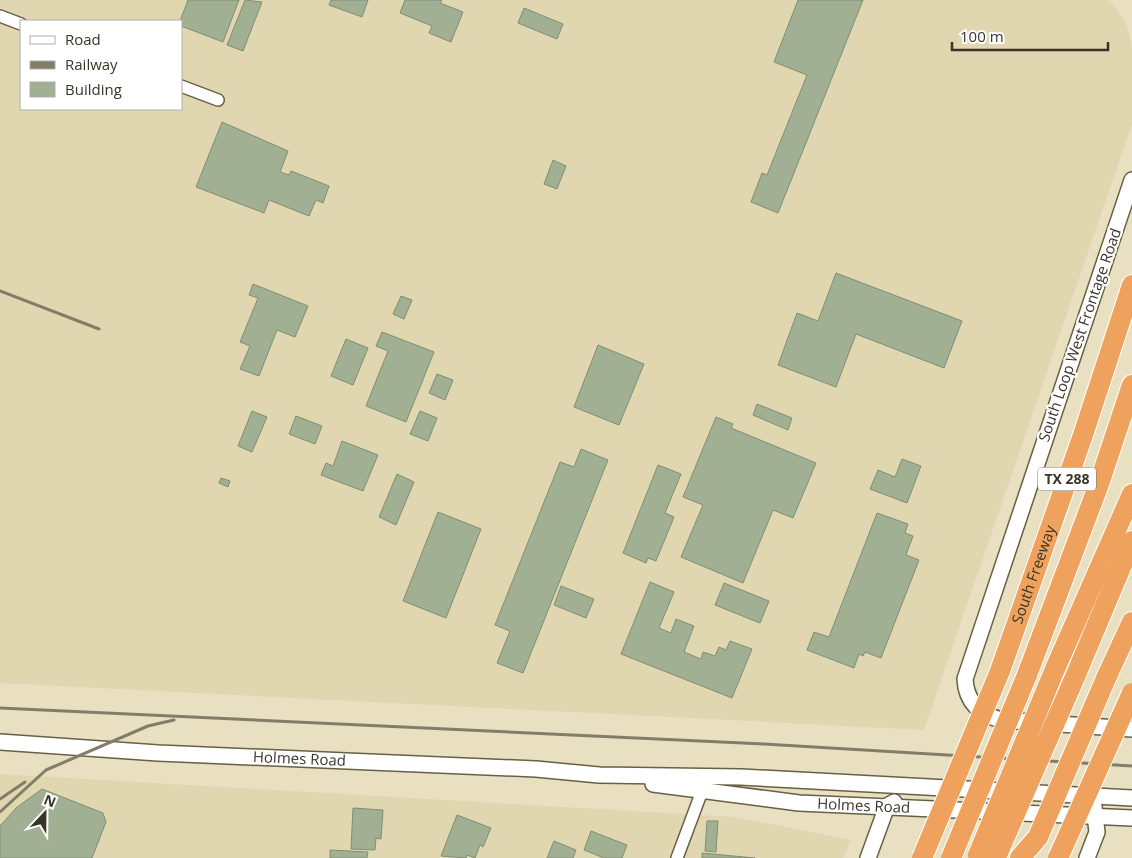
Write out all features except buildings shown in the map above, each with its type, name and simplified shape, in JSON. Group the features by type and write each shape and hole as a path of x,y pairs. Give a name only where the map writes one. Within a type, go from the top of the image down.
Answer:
{"highway":[{"name":"South Freeway","path":"922,858 1000,671 1083,435 1132,285"},
{"path":"951,858 1026,676 1099,484 1132,385"},
{"path":"987,857 1055,669 1132,494"},
{"path":"987,857 1075,677 1132,541"},
{"path":"1029,858 1132,622"},
{"path":"1058,858 1132,692"},
{"path":"1020,858 1038,837"}],"main road":[{"name":"South Loop West Frontage Road","path":"1132,180 965,679 969,696 975,707 990,717 1002,720 1132,729"},
{"name":"Holmes Road","path":"0,742 158,752 536,769 599,775 798,803 1132,818"},
{"name":"Holmes Road","path":"599,775 741,777 1132,798"},
{"path":"868,858 887,806 921,788"},
{"path":"1087,858 1097,832 1093,796"}],"street":[{"path":"0,16 20,24"},
{"path":"182,86 218,100"},
{"path":"677,858 702,790"}],"shaded area":[{"path":"0,0 1109,0 1126,22 1132,46 1132,124 924,730 0,683"},
{"path":"0,774 735,817 851,840 843,858 0,858"}],"railway":[{"path":"0,291 99,329"},
{"path":"0,708 764,744 1132,766"},
{"path":"0,812 46,770 148,726 174,720"},
{"path":"0,799 25,782"}]}
